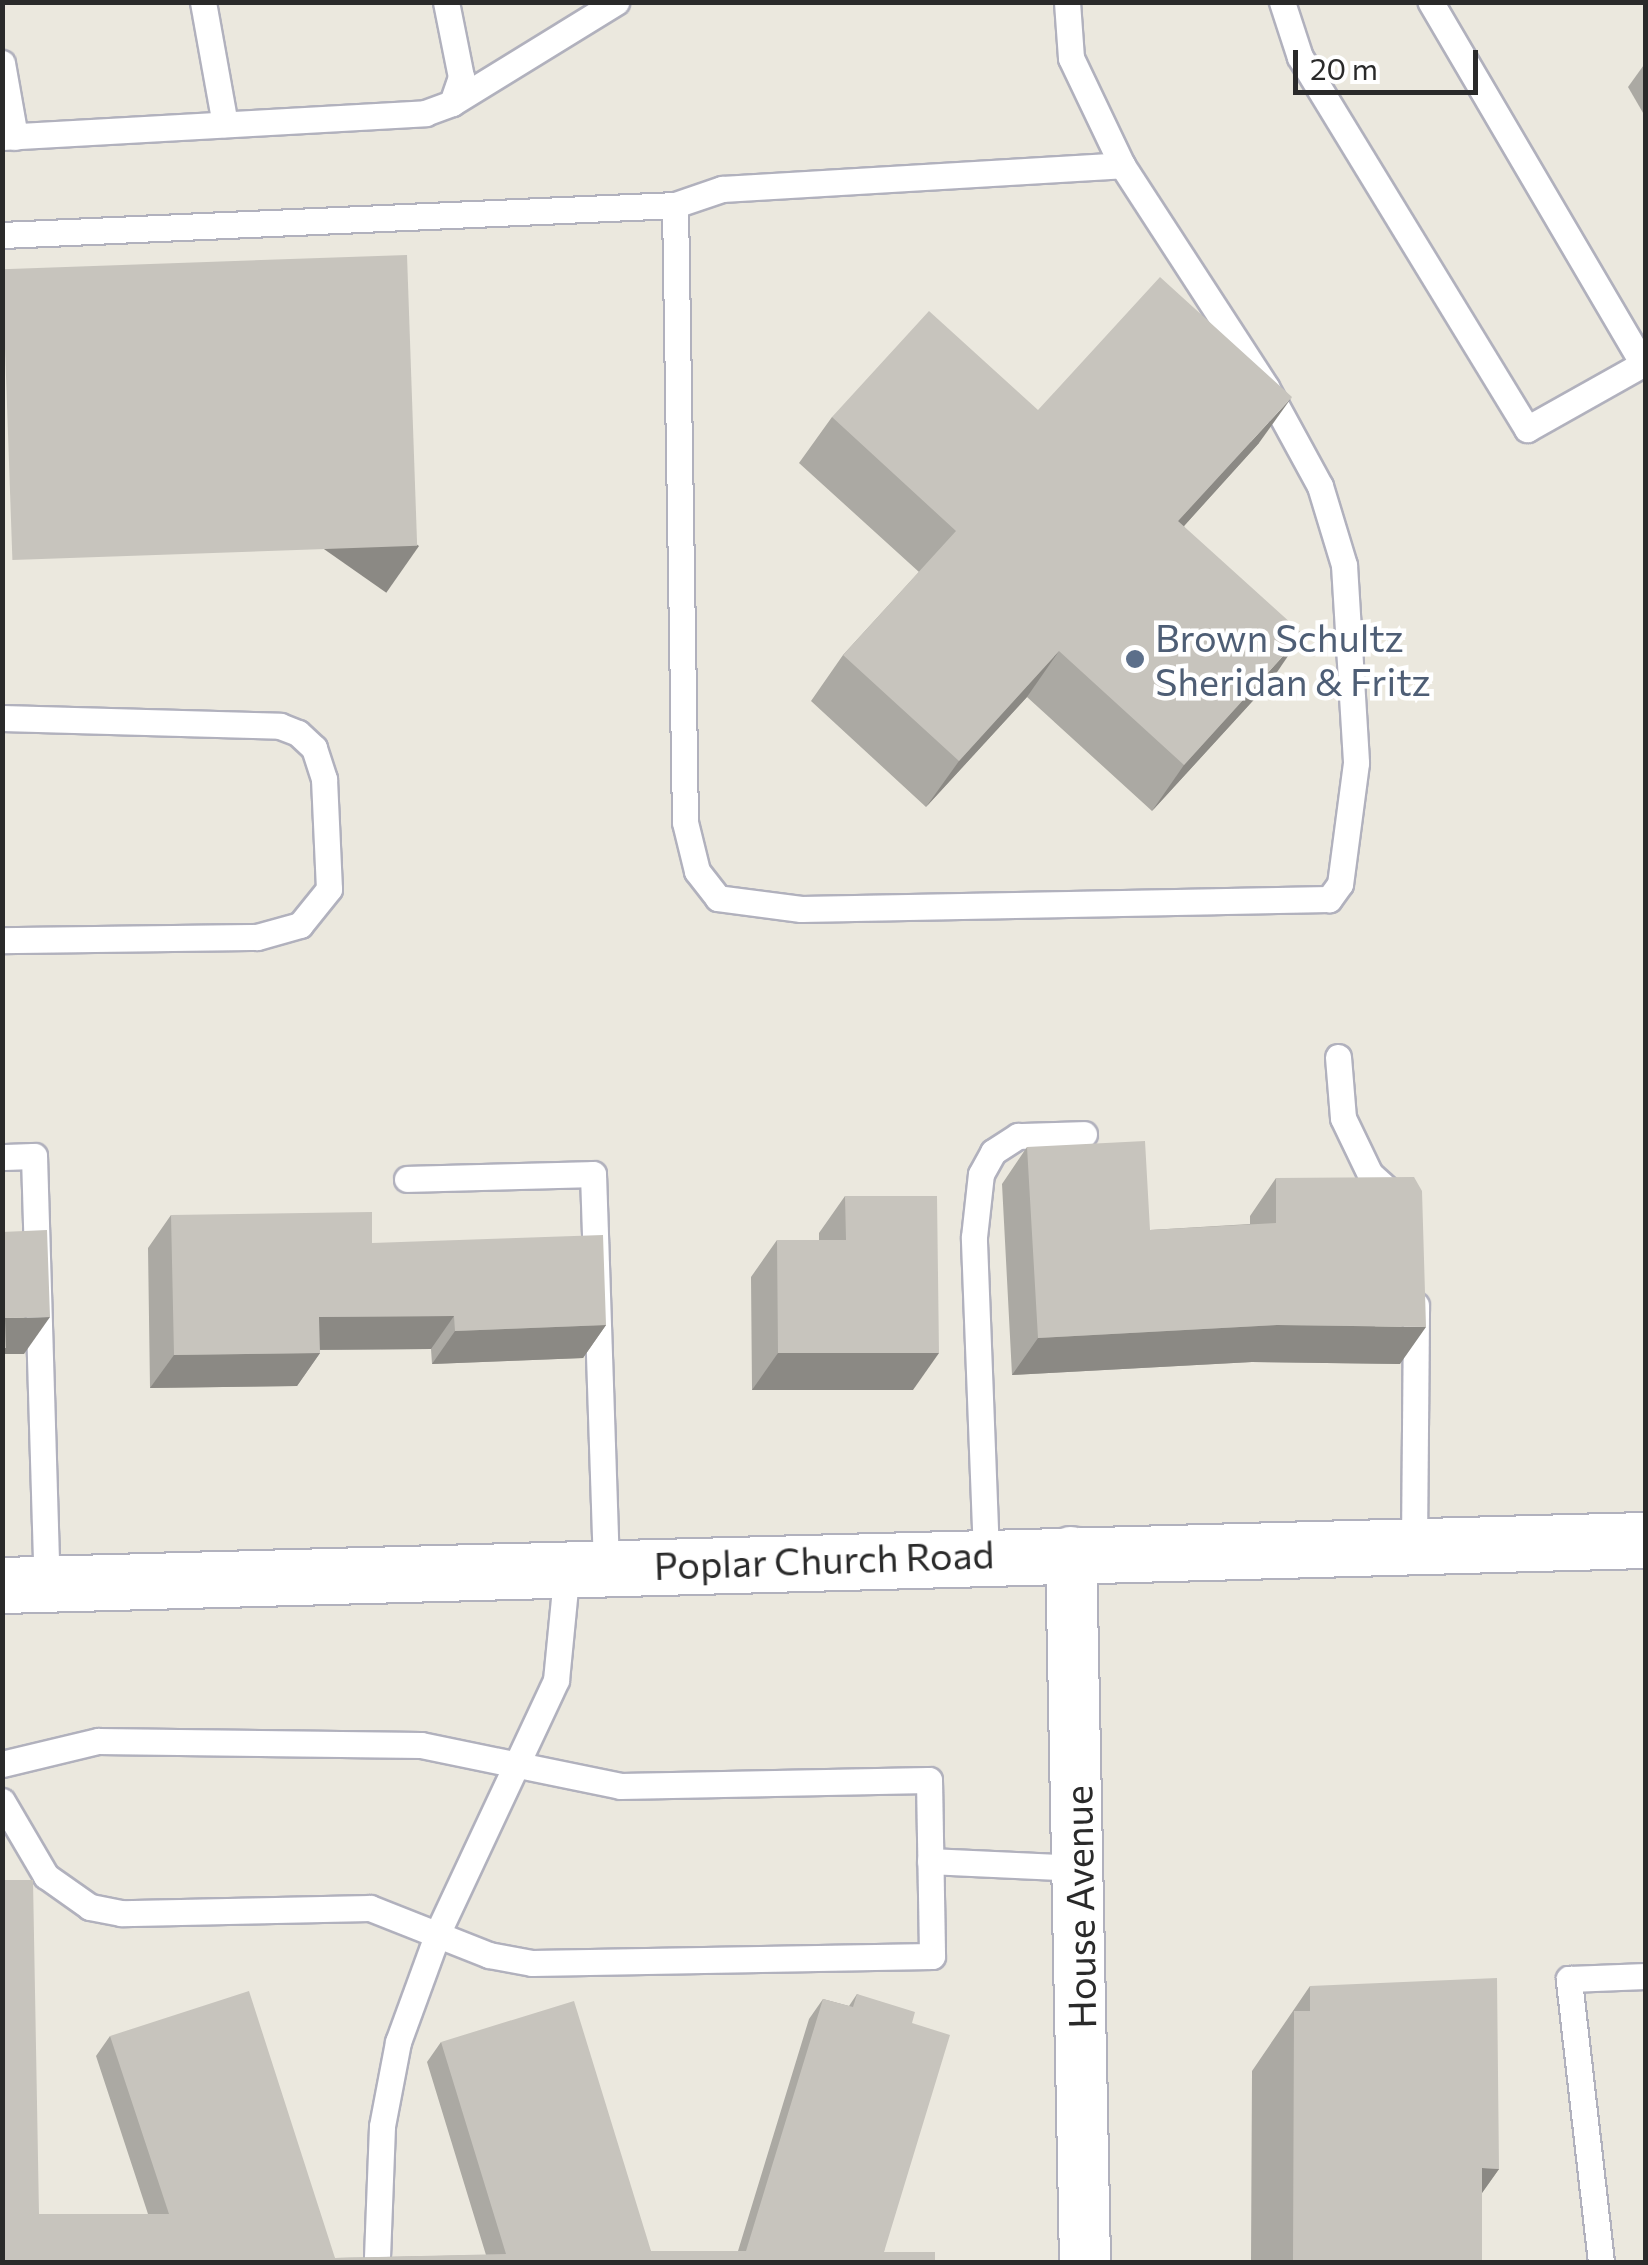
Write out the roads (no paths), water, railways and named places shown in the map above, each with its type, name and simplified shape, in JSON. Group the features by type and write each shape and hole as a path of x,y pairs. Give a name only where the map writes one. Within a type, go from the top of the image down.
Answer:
{"street":[{"name":"Poplar Church Road","path":"25,1585 986,1554 1646,1540"},
{"name":"House Avenue","path":"1071,1552 1085,2262"}],"lane":[{"path":"203,2 225,124"},
{"path":"446,2 460,77 452,103"},
{"path":"2,63 9,137 425,113 452,103 616,2"},
{"path":"675,205 685,822 697,871 718,898 800,909 1329,898 1340,884 1356,763 1344,565 1320,486 1266,387 1122,166 1071,58 1067,2"},
{"path":"1282,2 1300,56 1527,429 1643,364 1431,2"},
{"path":"2,234 675,205 722,189 1122,166"},
{"path":"2,718 280,726 298,733 314,748 324,779 330,889 300,925 257,937 2,940"},
{"path":"1338,1057 1343,1118 1370,1174 1400,1201 1412,1224"},
{"path":"986,1554 974,1237 981,1174 993,1152 1018,1136 1084,1134"},
{"path":"2,1157 34,1156 25,1585"},
{"path":"377,2258 388,2082 439,1930 556,1680 587,1566 593,1174 406,1179"},
{"path":"1414,1544 1415,1282"},
{"path":"2,1764 98,1741 422,1745 620,1786 929,1780 932,1956 532,1962 489,1955 439,1930 358,1908 121,1913 90,1907 46,1876 2,1801"},
{"path":"930,1861 1079,1868"},
{"path":"1601,2262 1569,1979 1646,1976"}],"place":[{"name":"Brown Schultz Sheridan & Fritz","path":"1135,659"}]}
